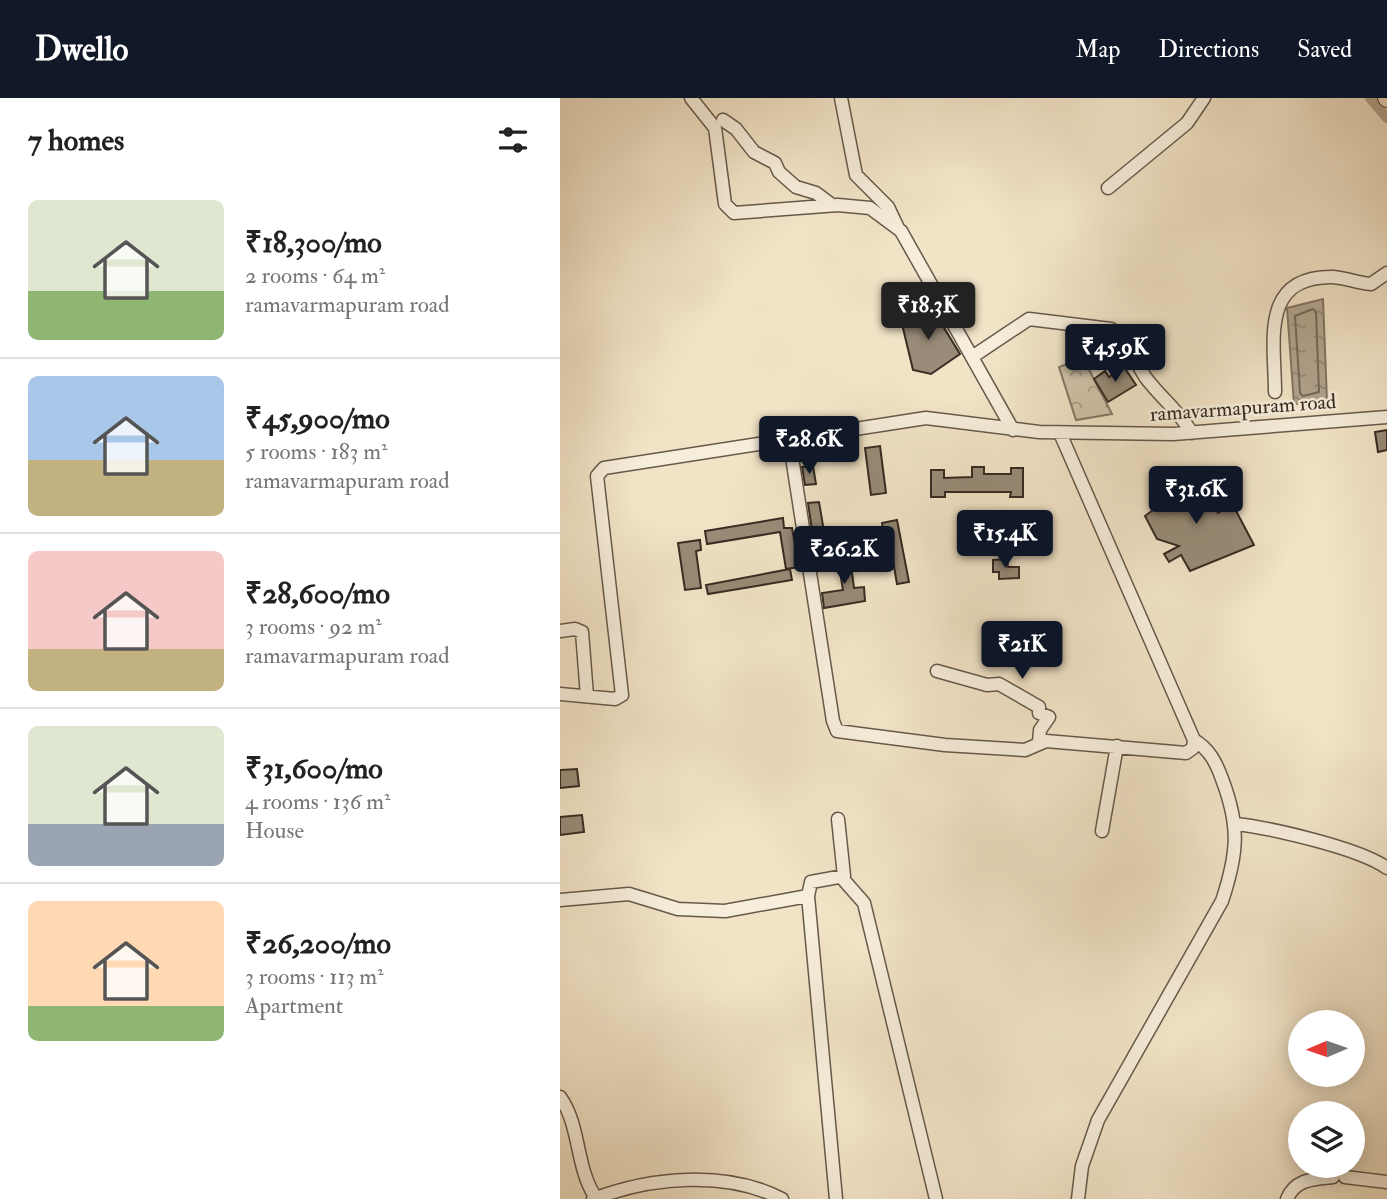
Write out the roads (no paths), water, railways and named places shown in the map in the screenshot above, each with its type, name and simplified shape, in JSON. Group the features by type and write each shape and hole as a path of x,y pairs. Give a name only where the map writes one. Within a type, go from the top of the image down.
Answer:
{"street":[{"path":"691,98 715,128 725,204 729,210 734,213 832,205 870,208 898,228"},
{"path":"841,98 856,175 888,207 1013,430"},
{"path":"1108,188 1187,123 1204,98"},
{"path":"723,120 736,129 754,152 775,163 779,172 796,187 816,193 832,205"},
{"path":"1275,393 1274,316 1281,300 1294,288 1317,278 1344,278 1371,284 1387,274"},
{"path":"972,357 1029,319 1111,329 1120,336 1147,378 1174,405 1192,433"},
{"name":"ramavarmapuram road","path":"560,694 615,699 622,693 598,472 604,468 926,418 1013,430 1060,433 1192,433 1387,417"},
{"path":"789,438 833,721 837,731 945,745 1025,750 1039,742 1116,746 1178,755 1193,748 1194,740 1060,433"},
{"path":"560,631 575,629 582,632 587,696"},
{"path":"937,671 987,685 999,684 1039,707 1039,713 1049,717 1040,730 1039,742"},
{"path":"1078,1199 1082,1166 1098,1120 1186,959 1222,901 1233,869 1236,824 1219,770 1208,750 1194,740"},
{"path":"1102,831 1116,746"},
{"path":"836,1199 808,896 811,883 842,878 846,872 838,819"},
{"path":"1236,824 1270,828 1367,858 1387,868"},
{"path":"842,878 864,903 936,1199"},
{"path":"560,900 629,894 678,909 725,911 808,896"},
{"path":"560,1097 571,1118 587,1183 594,1198 671,1181 721,1181 740,1183 782,1199"},
{"path":"1287,1199 1290,1191 1302,1181 1339,1177 1387,1182"}],"water":[{"path":"1323,299 1327,401 1294,404 1287,308"}],"waterway":[{"path":"1370,98 1387,118"}]}
